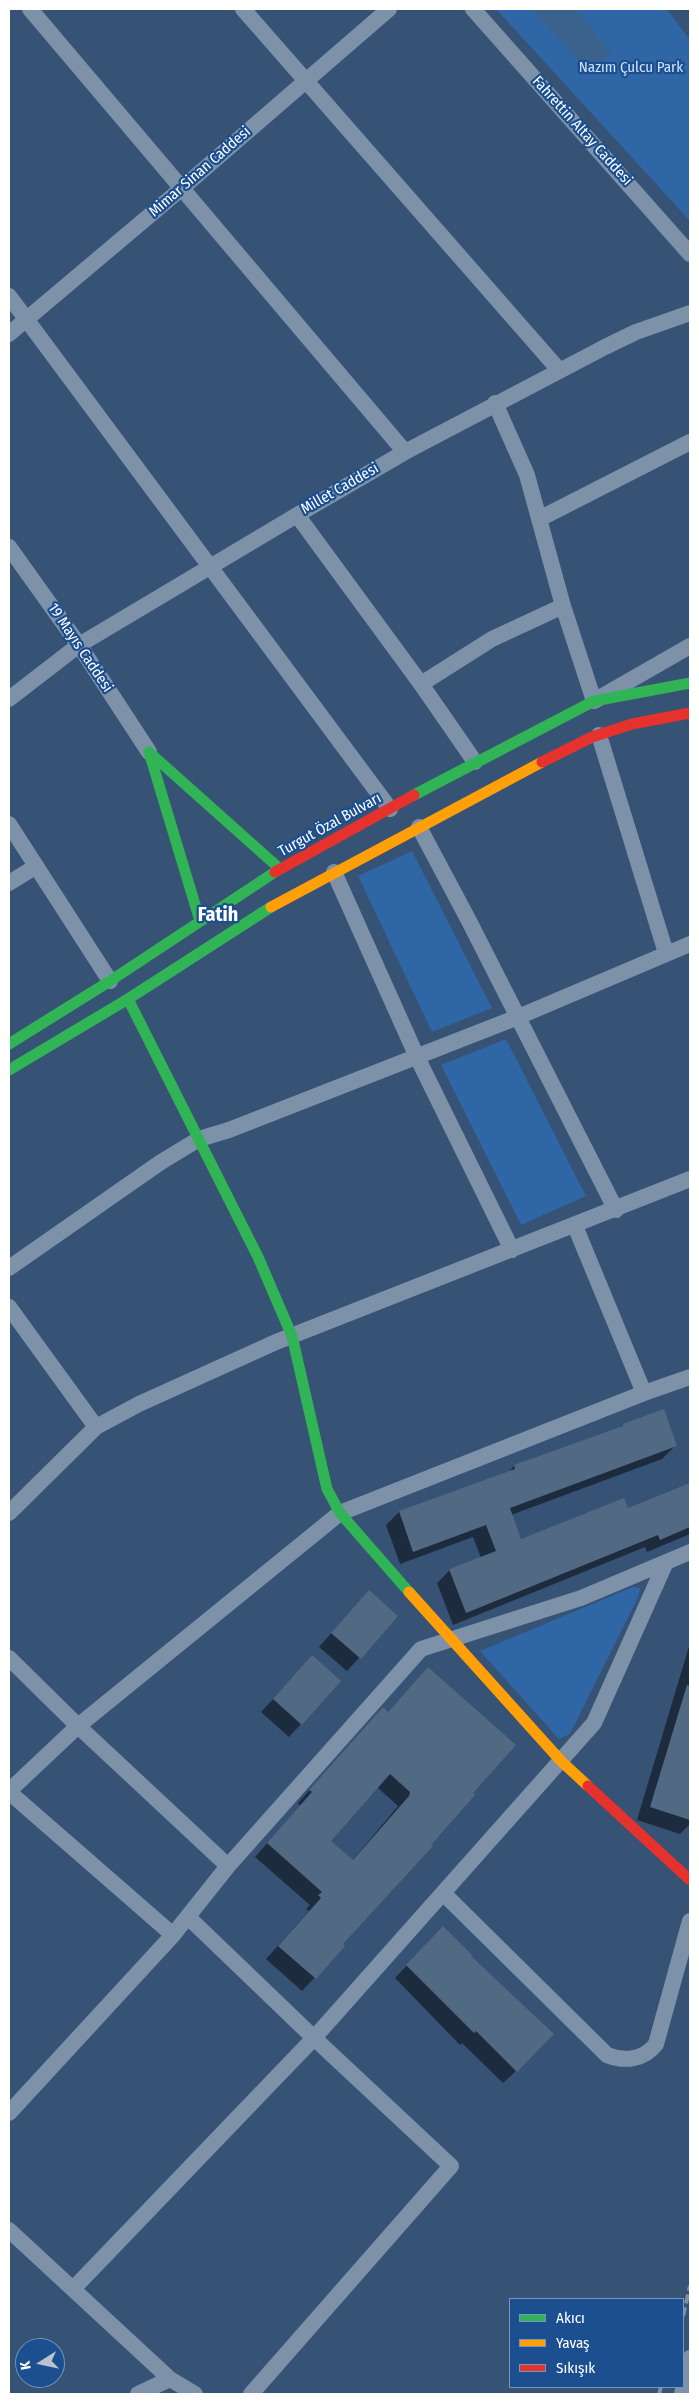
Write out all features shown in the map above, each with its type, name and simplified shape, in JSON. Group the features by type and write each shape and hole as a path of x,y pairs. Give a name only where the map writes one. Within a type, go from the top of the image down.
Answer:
{"main road":[{"name":"Turgut Özal Bulvarı","path":"9,1044 110,981 280,869 475,762 594,701 690,683"},
{"path":"9,1070 128,999 285,898 508,778 599,734 632,724 690,713"},
{"path":"149,752 280,869"},
{"path":"149,752 200,921"},
{"path":"128,999 258,1258 292,1336 327,1489 340,1513 561,1761 690,1880"}],"street":[{"path":"30,9 405,452"},
{"path":"243,9 560,370"},
{"name":"Mimar Sinan Caddesi","path":"9,334 182,189 389,9"},
{"name":"Fahrettin Altay Caddesi","path":"473,9 690,254"},
{"path":"9,296 390,809"},
{"name":"Millet Caddesi","path":"9,699 79,645 405,452 495,403 636,332 690,313"},
{"path":"495,403 527,476 563,606 594,701 690,646"},
{"path":"539,520 690,442"},
{"path":"297,515 421,684 475,762"},
{"name":"19 Mayıs Caddesi","path":"9,547 79,645 149,752"},
{"path":"421,684 492,639 563,606"},
{"path":"599,734 666,953"},
{"path":"9,824 34,867 110,981"},
{"path":"418,827 518,1017 616,1210"},
{"path":"9,883 34,867"},
{"path":"334,872 417,1057 512,1250"},
{"path":"9,1268 161,1162 199,1139 229,1130 518,1017 690,944"},
{"path":"9,1513 96,1427 139,1404 292,1336 616,1210 690,1179"},
{"path":"575,1226 644,1393"},
{"path":"9,1307 96,1427"},
{"path":"173,1935 9,1792 78,1726 340,1513 644,1393 690,1377"},
{"path":"9,2113 173,1935 228,1866 420,1649 454,1640 581,1598 690,1552"},
{"path":"73,2289 314,2038 594,1723 666,1562"},
{"path":"9,1658 78,1726 228,1866"},
{"path":"442,1893 607,2055 622,2059 638,2058 656,2044 690,1920"},
{"path":"188,1917 451,2166 250,2394"},
{"path":"9,2230 170,2379 195,2394"},
{"path":"684,2385 690,2358"},
{"path":"138,2394 170,2379"}],"green space":[{"name":"Nazım Çulcu Park","path":"496,9 667,9 690,40 690,221"},
{"path":"412,851 492,1008 432,1032 358,876"},
{"path":"506,1039 586,1196 521,1225 441,1065"},
{"path":"633,1587 640,1588 639,1595 570,1734 559,1739 480,1651"}],"shaded area":[{"path":"532,9 575,9 611,52 590,74"}],"building":[{"path":"664,1409 677,1446 510,1508 521,1539 624,1498 628,1508 690,1483 690,1527 660,1540 658,1535 466,1613 449,1569 496,1551 486,1525 413,1552 399,1511 515,1469 514,1465 623,1426 623,1424"},
{"path":"369,1590 398,1616 361,1659 331,1633"},
{"path":"312,1655 341,1681 302,1725 273,1699"},
{"path":"428,1667 516,1745 473,1793 475,1795 431,1845 433,1846 343,1944 345,1946 316,1979 278,1946 321,1898 318,1895 322,1892 267,1843 312,1792 309,1790 383,1707 388,1712","holes":["390,1774 410,1792 409,1796 353,1860 331,1841"]},
{"path":"687,1685 690,1686 690,1820 650,1807"},
{"path":"443,1926 471,1956 554,2034 517,2072 476,2031 474,2033 406,1965"}],"railway":[{"path":"684,2312 690,2286"},
{"path":"659,2394 661,2388"}],"traffic: fast":[{"path":"414,795 594,701 690,683"},
{"path":"149,752 200,921"},
{"path":"149,752 280,869"},
{"path":"9,1044 110,981 275,872"},
{"path":"9,1070 128,999 271,907"},
{"path":"128,999 258,1257 292,1336 327,1489 340,1513 409,1592"}],"traffic: slow":[{"path":"271,907 542,762"},
{"path":"409,1592 561,1761 588,1786"}],"traffic: jam":[{"path":"542,762 592,737 632,724 690,713"},
{"path":"275,872 414,795"},
{"path":"588,1786 690,1880"}],"district":[{"name":"Fatih","path":"218,915"}]}
